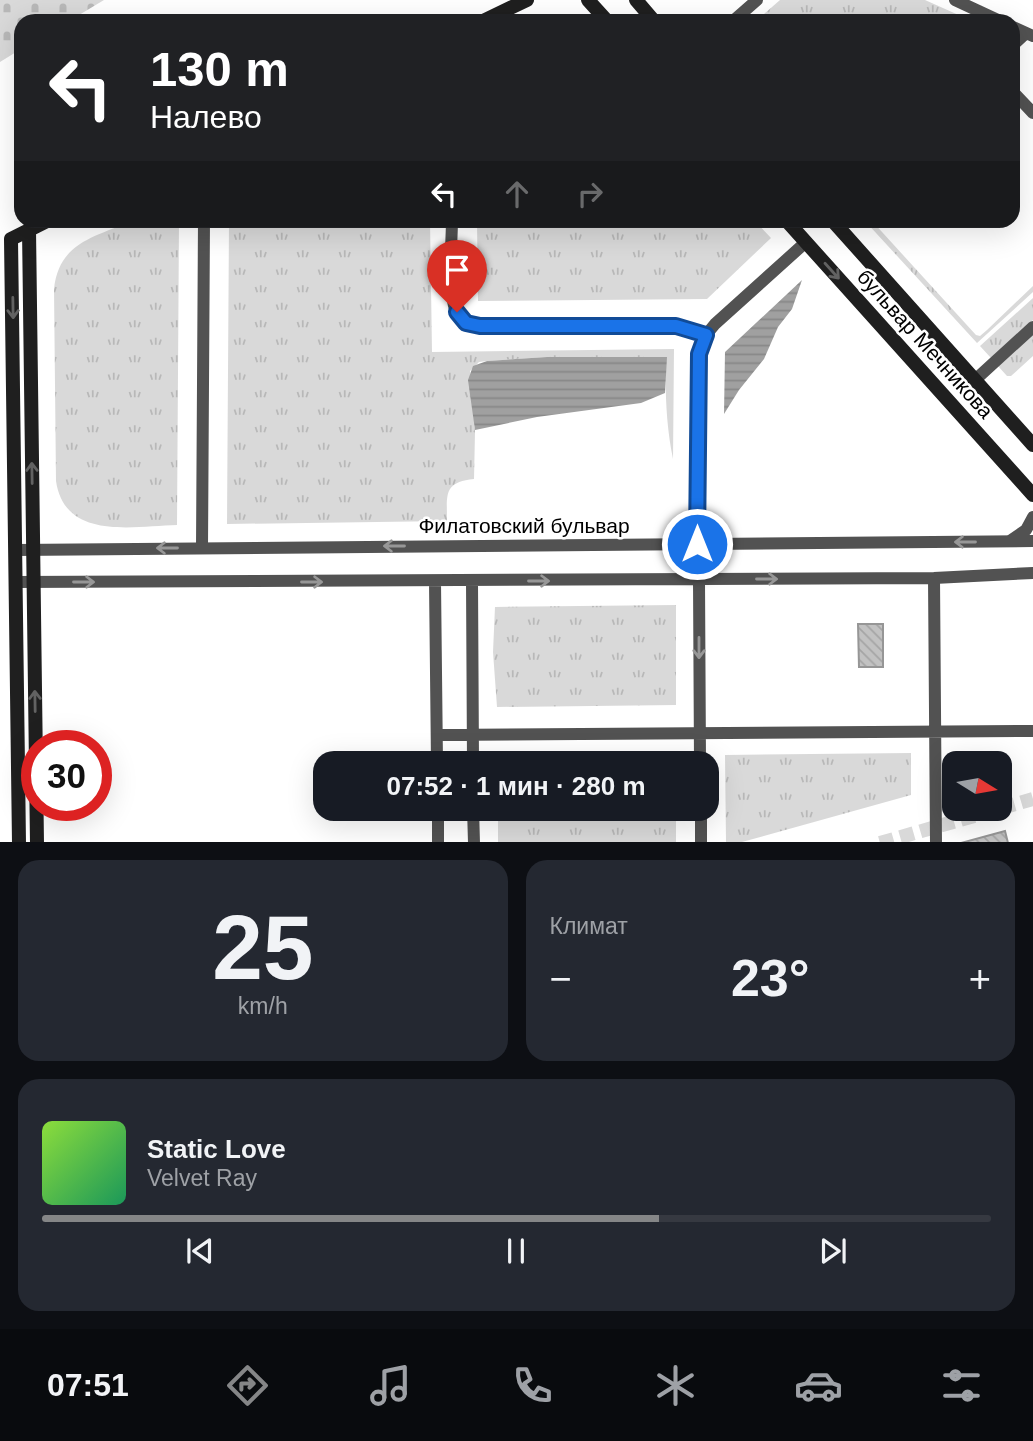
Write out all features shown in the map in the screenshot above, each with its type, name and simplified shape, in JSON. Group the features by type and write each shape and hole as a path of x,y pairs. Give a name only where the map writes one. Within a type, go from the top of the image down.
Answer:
{"street":[{"path":"498,14 527,0"},
{"path":"588,0 601,14"},
{"path":"636,0 648,14"},
{"path":"741,14 757,0"},
{"path":"955,0 985,14"},
{"path":"1020,99 1033,113"},
{"path":"202,548 204,228"},
{"path":"452,228 454,306 466,323 480,326 676,326 706,335"},
{"name":"бульвар Мечникова","path":"793,228 1033,495"},
{"name":"бульвар Мечникова","path":"839,228 1033,445"},
{"path":"19,842 16,550 6,241 29,229 37,842"},
{"path":"697,544 699,354 706,335 715,324 806,242"},
{"path":"975,380 1033,327"},
{"path":"1008,541 1026,530 1033,517"},
{"name":"Филатовский бульвар","path":"16,550 1033,541"},
{"path":"16,582 934,578 1033,573"},
{"path":"934,578 936,842"},
{"path":"699,580 700,751"},
{"path":"472,581 473,751"},
{"path":"435,582 437,751"},
{"path":"437,735 1033,731"},
{"path":"438,821 438,842"},
{"path":"473,821 474,842"},
{"path":"701,821 701,842"}],"green space":[{"path":"0,0 104,0 81,14 14,14 14,53 0,62"},
{"path":"780,0 925,0 956,14 764,14"},
{"path":"114,228 179,228 177,525 122,527 87,522 73,513 62,500 56,481 54,289 63,261 71,251 92,237"},
{"path":"229,228 430,228 432,352 674,349 673,459 666,408 666,357 547,357 479,362 470,371 475,432 474,479 457,483 449,491 447,521 227,524"},
{"path":"477,228 762,228 771,238 707,299 478,301"},
{"path":"871,228 878,228 976,335 980,336 987,330 1033,286 1033,292 977,343"},
{"path":"1033,298 1033,320 991,358 980,346"},
{"path":"1033,334 1033,356 1011,376 1007,376 998,366"},
{"path":"676,605 676,705 497,707 493,652 495,607"},
{"path":"911,753 911,795 742,842 726,842 725,755"},
{"path":"498,821 676,821 676,842 498,842"}],"shaded area":[{"path":"802,280 792,309 778,327 764,359 724,414 725,352"},
{"path":"547,357 667,357 665,393 641,403 537,417 475,430 468,380 473,366 487,361"}],"building":[{"path":"858,624 883,624 883,667 859,667"},
{"path":"1005,831 1008,842 965,842"}],"tunnel":[{"path":"883,842 1033,799"}],"route":[{"path":"457,312 466,323 480,326 676,326 706,335 699,354 697,544"}]}
